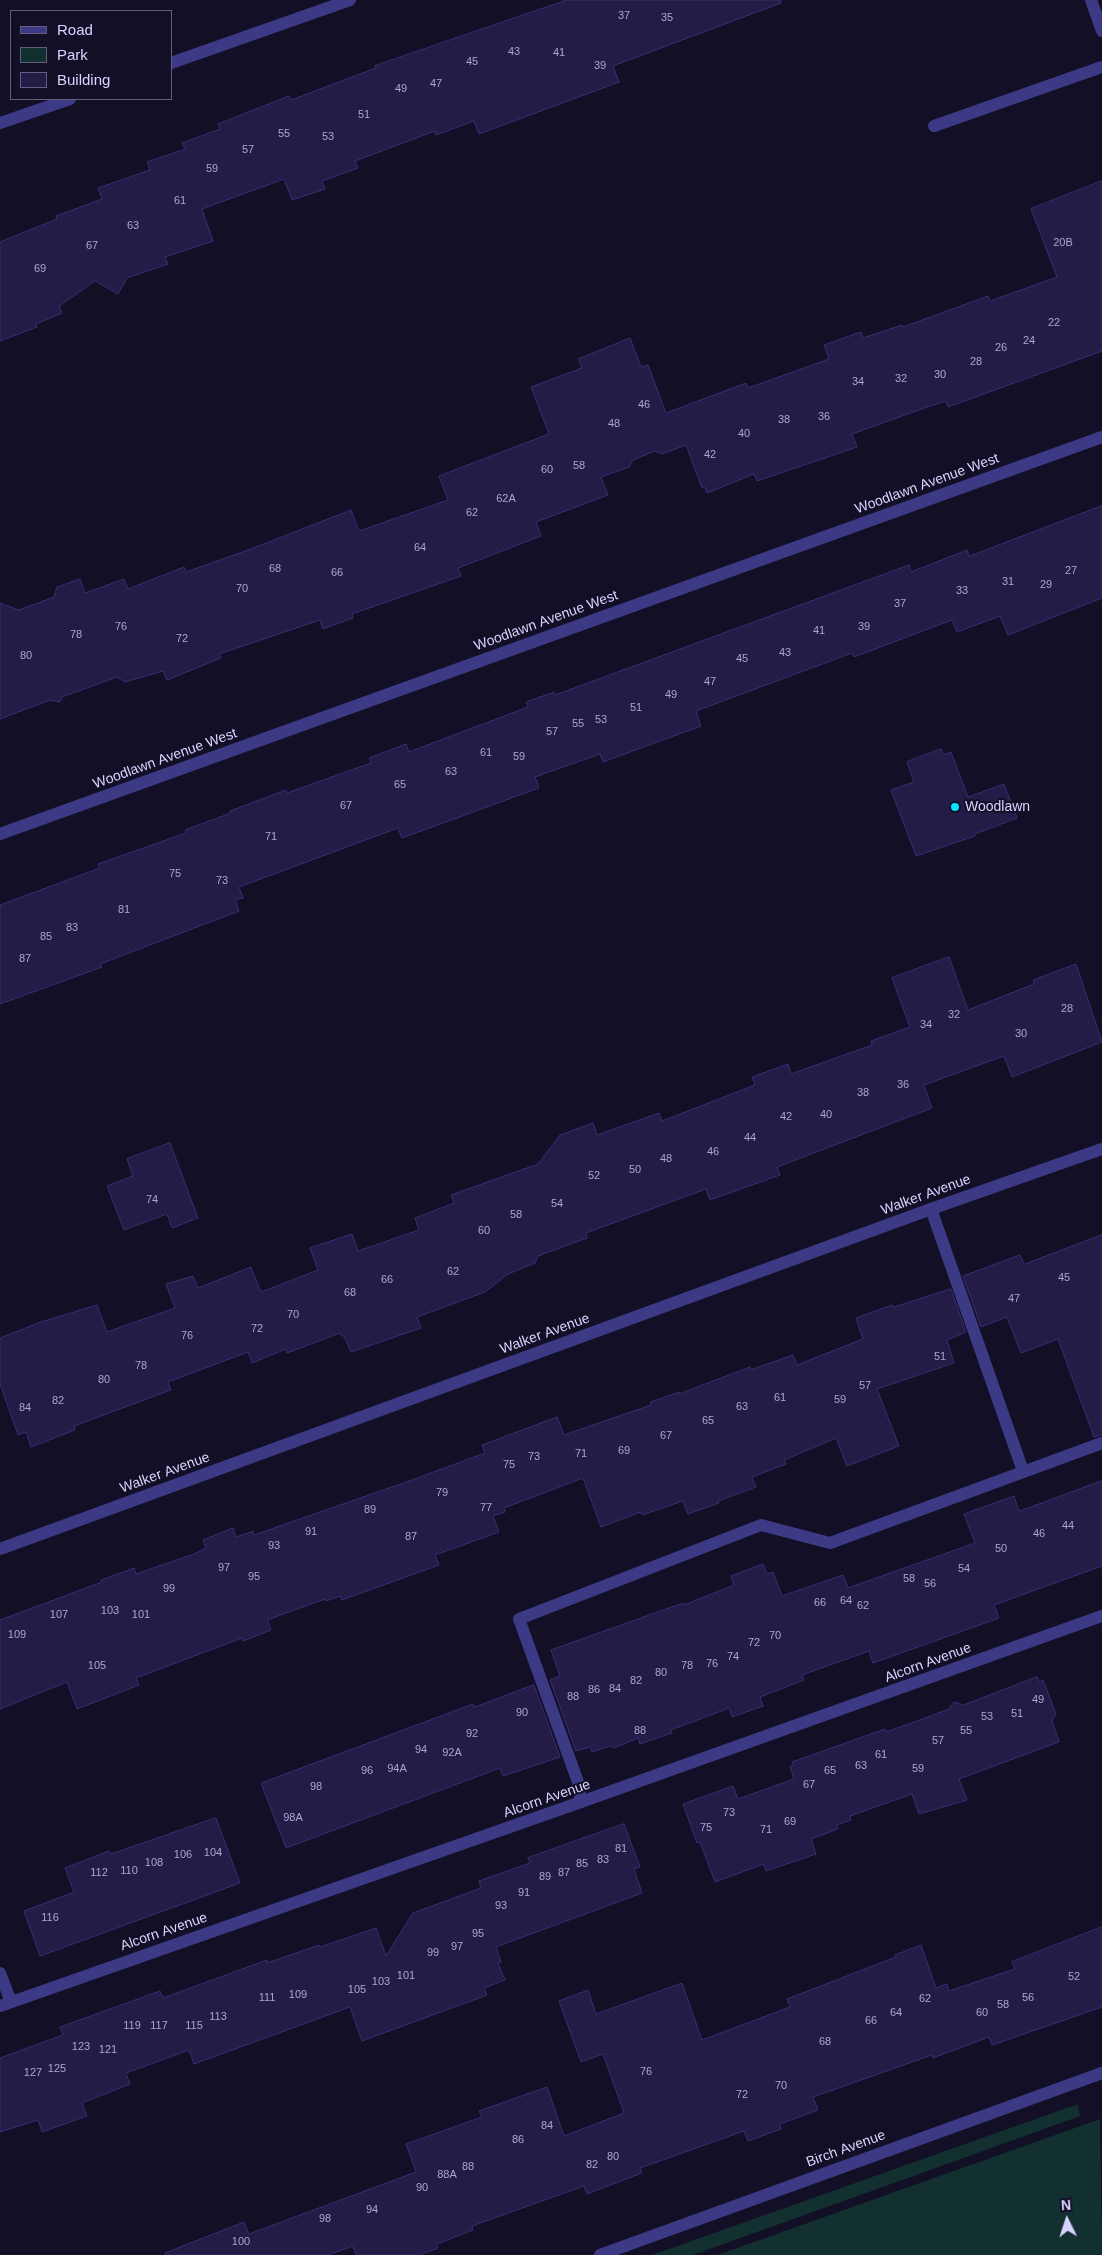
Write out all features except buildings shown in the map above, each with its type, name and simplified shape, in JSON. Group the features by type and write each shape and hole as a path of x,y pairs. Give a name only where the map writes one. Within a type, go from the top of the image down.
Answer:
{"street":[{"path":"172,63 350,0"},
{"path":"1090,0 1102,31"},
{"path":"934,126 1102,67"},
{"path":"0,123 67,100"},
{"name":"Woodlawn Avenue West","path":"0,834 1102,437"},
{"name":"Walker Avenue","path":"0,1549 930,1209 1102,1149"},
{"path":"930,1209 1023,1471"},
{"path":"581,1802 578,1782 518,1619 761,1525 830,1543 1102,1443"},
{"name":"Alcorn Avenue","path":"6,2004 1102,1616"},
{"path":"0,1972 6,2004"},
{"name":"Birch Avenue","path":"600,2255 1102,2073"}],"green space":[{"path":"1078,2104 1080,2116 1075,2118 693,2255 652,2255"},
{"path":"1100,2119 1102,2255 717,2255 754,2242"}],"place":[{"name":"Woodlawn","path":"955,807"}]}
